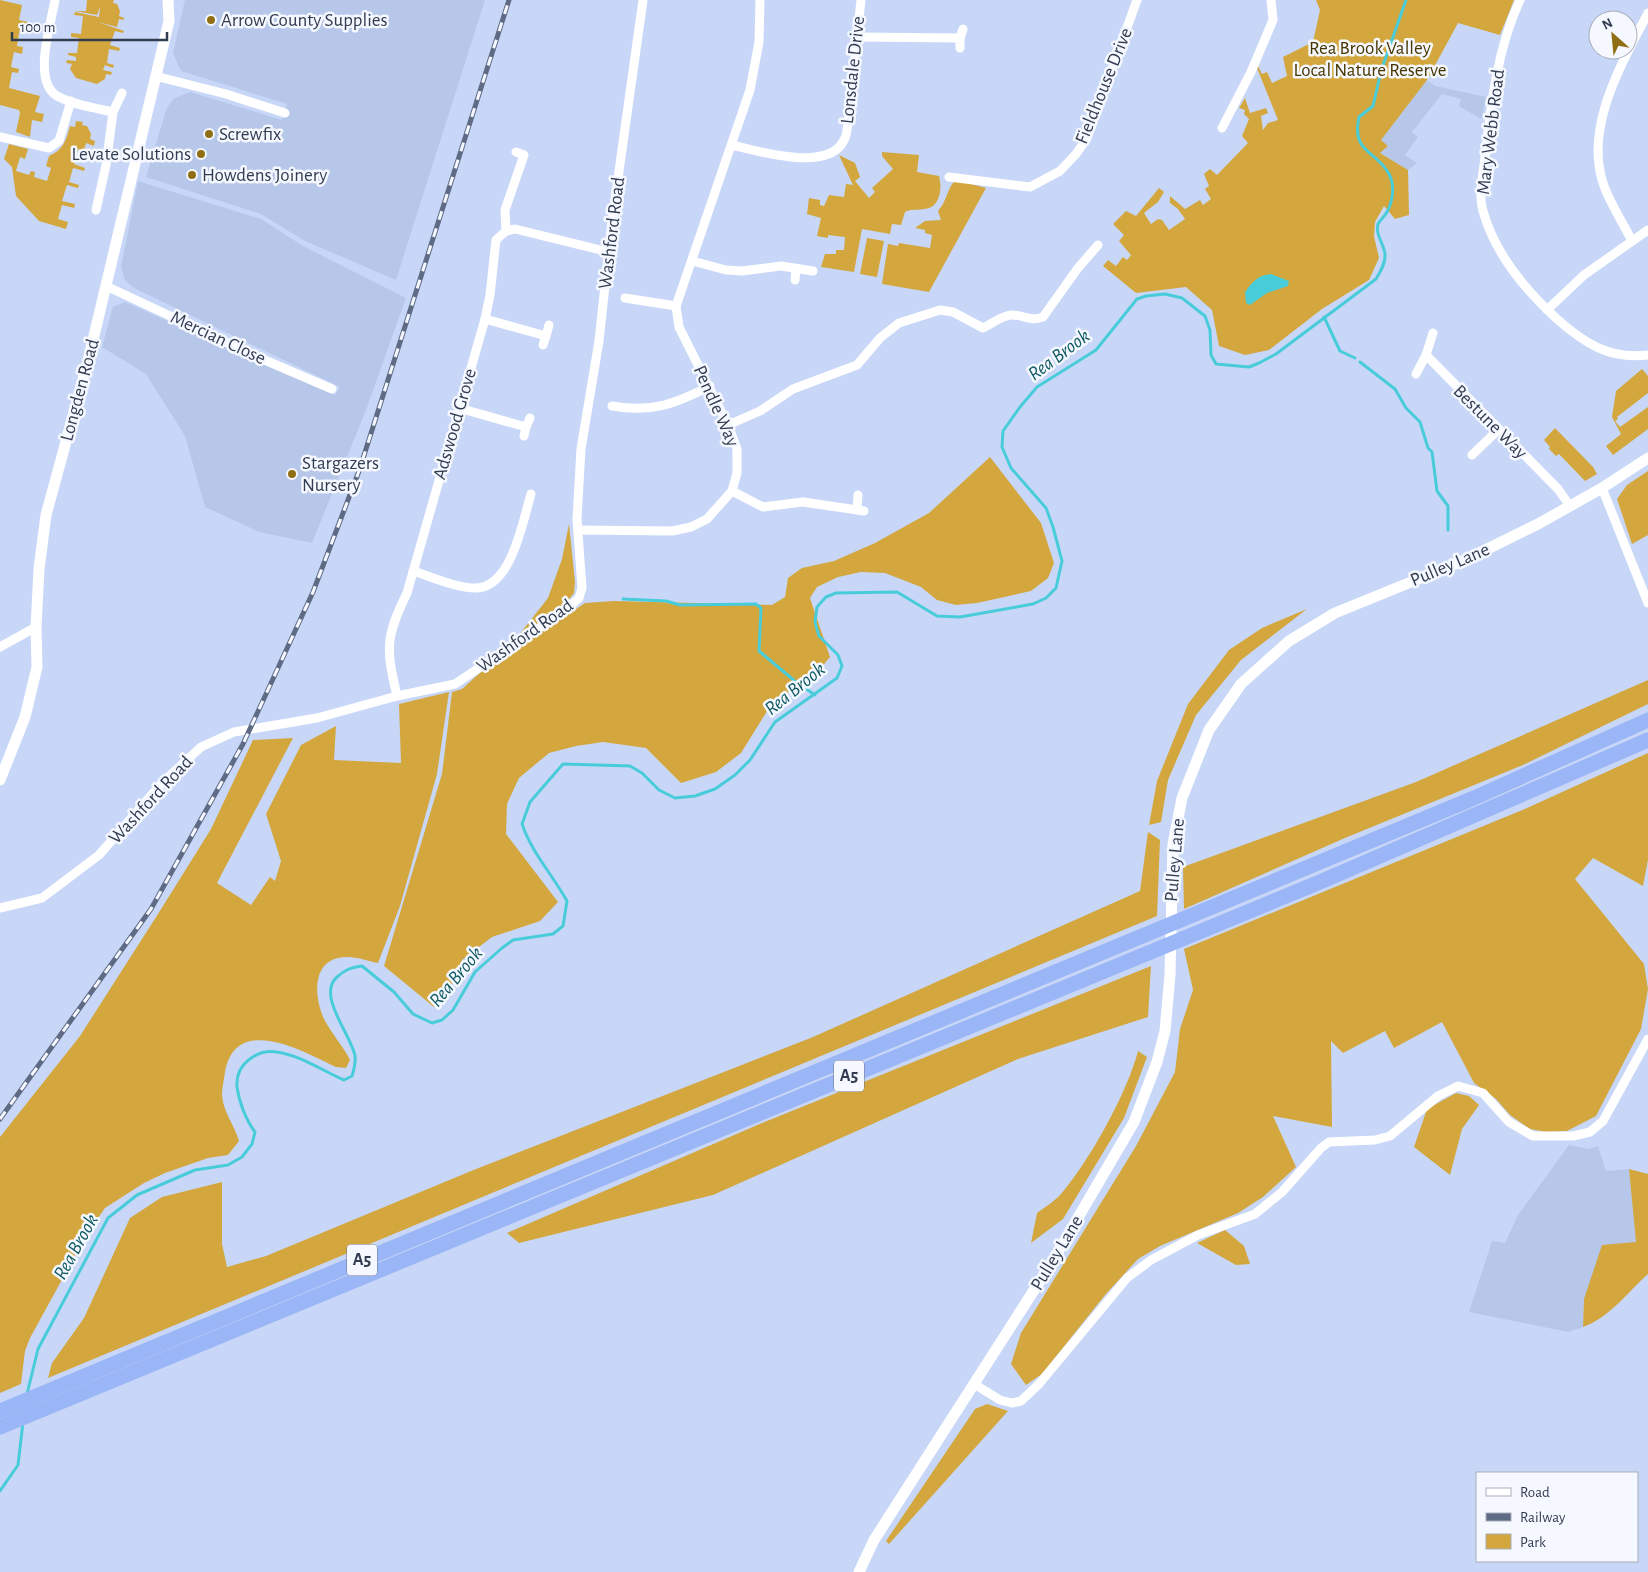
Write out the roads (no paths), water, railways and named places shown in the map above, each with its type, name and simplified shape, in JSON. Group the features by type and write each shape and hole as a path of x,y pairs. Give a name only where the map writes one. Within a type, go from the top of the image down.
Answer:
{"highway":[{"name":"A5","path":"5,1417 50,1389 1474,798 1648,720"},
{"name":"A5","path":"5,1417 47,1407 1320,882 1648,740"}],"street":[{"path":"55,0 43,73 46,82 56,95 113,112"},
{"name":"Longden Road","path":"0,780 25,717 37,668 36,627 39,569 46,515 106,286 169,21 168,0"},
{"name":"Washford Road","path":"0,908 42,898 98,855 162,784 201,747 234,732 317,718 397,696 455,684 572,605 579,598 582,588 577,484 599,341 643,0"},
{"path":"626,298 676,306 750,90 759,42 760,0"},
{"name":"Lonsdale Drive","path":"732,145 774,155 814,158 830,153 839,147 845,139 848,123 861,0"},
{"name":"Fieldhouse Drive","path":"949,177 1030,187 1060,171 1076,154 1087,138 1138,0"},
{"path":"1222,128 1236,103 1273,20 1272,0"},
{"name":"Mary Webb Road","path":"1520,0 1508,29 1497,75 1487,135 1481,200 1492,234 1524,287 1547,310 1588,344 1620,356 1648,354"},
{"path":"1632,241 1605,187 1599,163 1599,136 1612,89 1648,13"},
{"path":"856,37 961,33 960,48"},
{"path":"155,76 226,94 285,113"},
{"path":"96,210 106,165 113,112 122,93"},
{"path":"0,137 49,148 59,140 71,101"},
{"name":"Adswood Grove","path":"397,696 388,651 390,629 407,593 460,408 485,319 490,295 496,240 506,231 505,210 524,154"},
{"path":"506,231 516,229 609,252"},
{"path":"1547,310 1584,275 1648,230"},
{"path":"728,425 760,411 793,389 857,365 880,338 899,323 940,310 954,312 983,328 1013,315 1034,321 1042,317 1078,268 1098,245"},
{"path":"692,261 726,270 742,271 781,266 813,271"},
{"path":"795,280 796,268"},
{"name":"Mercian Close","path":"106,286 260,358 332,389"},
{"path":"637,310 638,300"},
{"name":"Pendle Way","path":"676,306 679,326 710,386 737,449 737,473 732,492"},
{"path":"485,319 546,336"},
{"path":"543,345 549,325"},
{"path":"1416,374 1426,355 1433,333"},
{"name":"Bestune Way","path":"1426,355 1558,489 1570,506"},
{"path":"612,406 631,414 682,401 710,386"},
{"path":"460,408 525,432 530,418"},
{"path":"1472,455 1498,430"},
{"name":"Pulley Lane","path":"859,1572 874,1540 1052,1262 1134,1122 1157,1062 1165,1031 1170,975 1171,883 1175,829 1182,798 1209,730 1241,684 1262,663 1289,641 1335,613 1465,560 1570,506 1648,458"},
{"path":"1602,488 1648,603"},
{"path":"578,530 672,530 690,527 707,518 732,492 764,506 803,502 860,510 858,495"},
{"path":"413,571 476,588 490,584 499,575 517,547 533,504 531,494"},
{"path":"0,648 36,627"},
{"path":"974,1384 1000,1400 1021,1401 1039,1384 1127,1278 1151,1260 1198,1235 1255,1214 1282,1192 1321,1148 1329,1142 1375,1140 1390,1136 1438,1096 1448,1090 1458,1086 1483,1093 1509,1122 1533,1136 1573,1136 1590,1132 1603,1121 1648,1039"}],"waterway":[{"name":"Rea Brook","path":"27,1394 38,1349 108,1218 137,1195 195,1170 228,1165 242,1157 252,1144 255,1132 243,1111 237,1087 240,1071 249,1060 262,1053 277,1052 303,1060 344,1080 352,1076 355,1064 353,1048 337,1016 331,994 332,985 337,977 348,969 362,966 394,992 413,1014 432,1023 442,1020 453,1010 475,972 502,948 513,940 553,934 563,926 567,901 537,854 522,824 530,802 563,764 630,766 642,773 659,790 675,798 695,796 715,789 735,775 750,760 775,722 837,678 842,666 838,655 819,636 815,622 817,607 826,597 836,593 897,592 937,616 960,617 1033,604 1046,598 1056,588 1062,561 1046,508 1011,468 1002,447 1003,431 1037,387 1096,350 1137,299 1165,294 1182,298 1205,316 1210,330 1211,355 1216,364 1249,367 1276,354 1376,279 1385,261 1384,250 1377,228 1391,203 1392,183 1384,166 1362,145 1358,129 1359,117 1373,106 1381,71 1406,0"},
{"path":"1324,317 1340,351 1355,358"},
{"path":"1360,362 1395,389 1406,408 1420,422 1428,448 1432,452 1437,491 1448,506 1448,530"},
{"path":"623,599 666,601 680,605 756,604 761,608 759,651 796,682 815,695"},
{"name":"Rea Brook","path":"0,1491 18,1465 23,1422"}],"railway":[{"path":"0,1119 151,909 243,744 313,592 359,471 509,0"}],"place":[{"name":"Arrow County Supplies","path":"211,20"},
{"name":"Screwfix","path":"209,134"},
{"name":"Levate Solutions","path":"201,154"},
{"name":"Howdens Joinery","path":"192,175"},
{"name":"Stargazers Nursery","path":"292,474"}],"park label":[{"name":"Rea Brook Valley Local Nature Reserve","path":"1370,59"}]}
